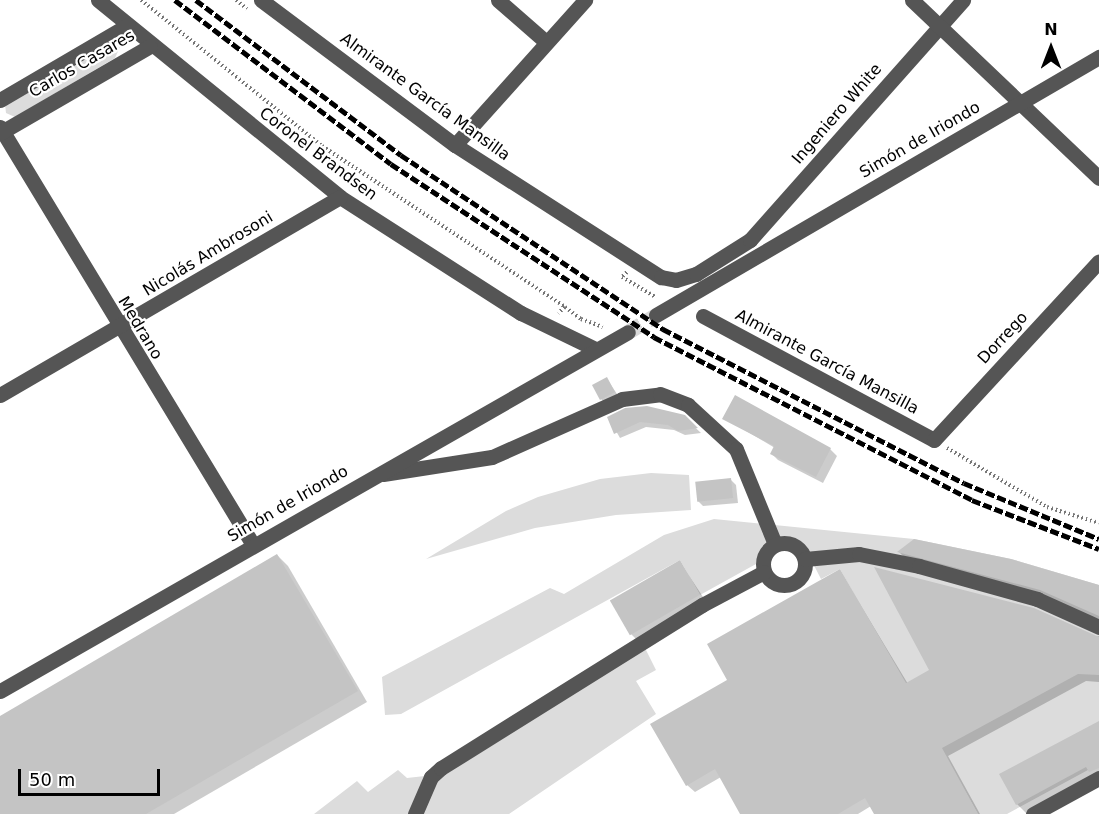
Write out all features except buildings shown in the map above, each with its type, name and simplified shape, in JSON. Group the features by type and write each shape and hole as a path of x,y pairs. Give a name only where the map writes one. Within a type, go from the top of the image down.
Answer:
{"street":[{"name":"Coronel Brandsen","path":"98,0 150,46 340,197 544,324 595,349"},
{"name":"Almirante García Mansilla","path":"261,0 454,145 661,277 676,280 696,274 750,240"},
{"path":"498,0 546,42"},
{"path":"454,145 585,0"},
{"path":"912,0 1099,177"},
{"name":"Ingeniero White","path":"750,240 963,0"},
{"name":"Carlos Casares","path":"0,100 128,26"},
{"name":"Carlos Casares","path":"1,130 150,46"},
{"name":"Simón de Iriondo","path":"656,309 758,255 1099,57"},
{"name":"Medrano","path":"1,130 252,545"},
{"name":"Nicolás Ambrosoni","path":"0,395 119,328 340,197"},
{"path":"750,240 758,255"},
{"name":"Dorrego","path":"933,440 1099,261"},
{"name":"Almirante García Mansilla","path":"703,316 933,440"},
{"name":"Simón de Iriondo","path":"2,684 628,332"},
{"path":"374,475 492,457 622,399 660,394 688,405 736,449 775,544"},
{"path":"775,544 796,547 805,559 804,573 787,586 773,583 764,572 763,559 775,544"},
{"path":"805,559 859,554 919,566 1037,599 1099,627"},
{"path":"415,814 431,777 441,768 702,605 764,572"},
{"path":"1033,814 1099,778"}],"path":[{"path":"141,0 322,146 565,307 597,327 608,327"},
{"path":"628,272 622,277 660,300 656,309"},
{"path":"544,324 565,307"},
{"path":"933,440 1047,507 1099,523"}],"shaded area":[{"path":"112,41 120,47 115,58 15,117 6,113 5,104"},
{"path":"651,473 689,475 691,510 616,515 535,528 426,559 506,511 538,497 600,479"},
{"path":"714,519 914,539 1011,559 1099,585 1099,764 1007,814 978,814 840,569 821,579 805,548 796,540 782,537 769,541 760,551 756,564 700,595 680,560 401,714 385,715 382,677 550,588 564,594 664,535"},
{"path":"642,642 656,670 636,681 656,714 509,814 314,814 357,781 368,792 398,770 407,778 425,776"}],"tunnel":[{"path":"628,332 656,315"}],"railway":[{"path":"175,0 391,164 654,337 972,500 1099,549"},
{"path":"196,0 401,155 663,329 964,483 1099,539"}]}
